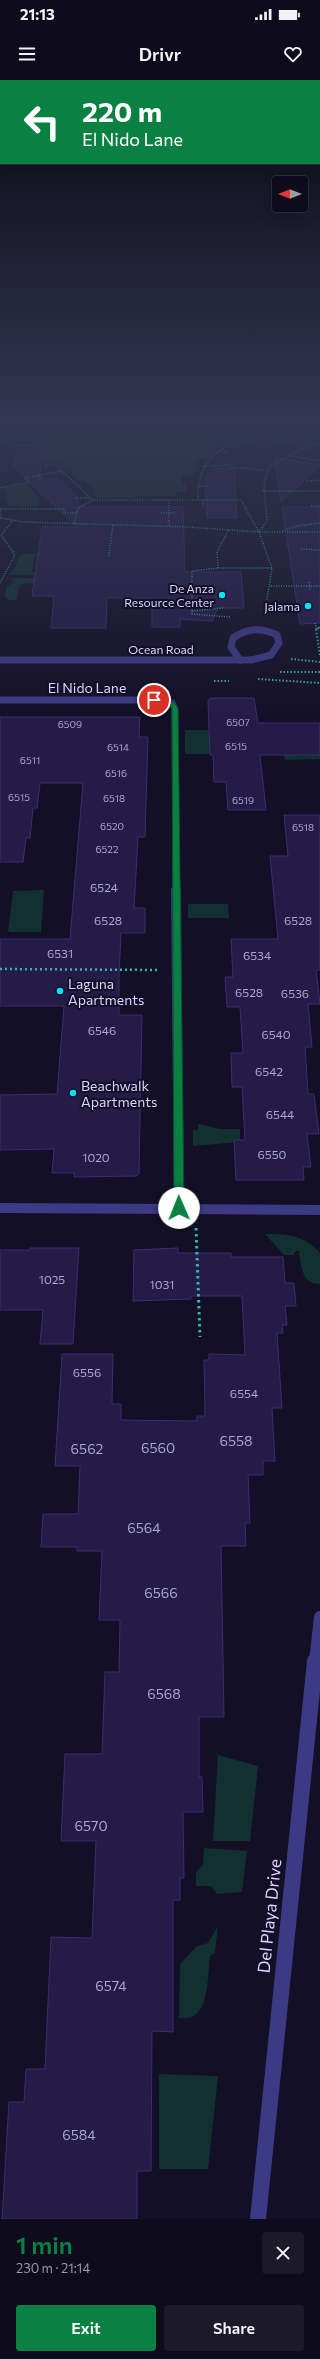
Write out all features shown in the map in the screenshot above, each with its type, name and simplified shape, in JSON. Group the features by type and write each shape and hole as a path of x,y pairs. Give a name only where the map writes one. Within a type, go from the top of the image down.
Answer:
{"street":[{"path":"240,660 232,652 231,648 233,640 240,632 253,629 262,628 271,630 276,634 278,640 277,647 271,655"},
{"name":"Ocean Road","path":"0,660 240,660 263,658 271,655"},
{"name":"El Nido Lane","path":"0,700 154,700 172,703 175,709 179,1208"},
{"path":"0,1208 320,1210"},
{"name":"Del Playa Drive","path":"258,2219 320,1618"}],"path":[{"path":"0,583 15,555 0,535 10,524"},
{"path":"74,524 169,526 259,532 320,532"},
{"path":"109,556 113,524"},
{"path":"254,524 259,532 272,568 271,586 262,628"},
{"path":"259,532 265,524"},
{"path":"280,532 297,526 314,524"},
{"path":"218,568 217,552 229,529"},
{"path":"301,549 320,550"},
{"path":"253,629 241,618 192,614 192,571 218,568 231,570 272,568"},
{"path":"309,582 310,590"},
{"path":"271,586 320,586"},
{"path":"192,611 223,608"},
{"path":"315,623 320,655"},
{"path":"316,629 320,627"},
{"path":"271,655 320,662"},
{"path":"0,969 176,970"},
{"path":"196,1228 200,1337"}],"green space":[{"path":"21,554 38,554 38,556 34,557 32,572 40,573 40,575 8,575 13,570"},
{"path":"10,578 46,578 46,582 22,584 19,587 17,600 9,600 4,596 7,587 13,582"},
{"path":"185,730 209,730 211,754 185,754"},
{"path":"320,734 320,759 285,760 282,735"},
{"path":"44,890 41,932 8,932 13,891"},
{"path":"188,904 228,904 229,918 188,918"},
{"path":"198,1124 220,1129 240,1129 240,1142 193,1146 193,1130 198,1130"},
{"path":"265,1234 288,1235 302,1239 314,1247 320,1253 320,1284 309,1281 303,1273 299,1251 296,1251 293,1255 284,1255"},
{"path":"218,1755 258,1766 250,1841 213,1841"},
{"path":"204,1848 247,1851 242,1892 217,1894 211,1886 196,1886 196,1872 203,1865"},
{"path":"218,1926 215,1953 210,1956 207,1990 202,2007 198,2013 192,2017 179,2018 180,1964 197,1946 208,1943"},
{"path":"159,2074 218,2076 208,2169 159,2169"}],"building":[{"path":"74,524 184,524 185,572 241,572 244,608 218,608 212,621 180,619 180,627 152,627 152,598 107,598 106,628 51,628 54,596 32,596 42,527 77,527"},
{"path":"285,524 320,524 320,623 300,624"},
{"path":"210,698 254,698 258,723 320,723 320,755 260,755 266,810 228,810 226,782 214,782 213,755 210,755 208,701"},
{"path":"0,717 140,717 139,737 148,737 145,837 138,837 134,908 145,908 145,933 121,933 119,976 119,1015 142,1015 139,1174 136,1176 74,1177 74,1173 52,1173 54,1149 0,1150 0,1095 57,1094 64,1006 0,1006 0,939 70,939 83,783 40,783 37,808 33,808 30,838 26,838 23,862 0,862"},
{"path":"284,815 320,815 320,970 316,970 320,1004 308,1004 312,1047 305,1047 308,1094 314,1094 319,1134 307,1134 311,1167 303,1167 304,1180 236,1180 234,1140 245,1140 242,1087 232,1087 231,1053 243,1053 240,1007 227,1007 225,977 233,977 231,939 278,939 270,856 288,856"},
{"path":"30,1248 79,1248 73,1344 40,1344 43,1310 0,1310 0,1250 30,1250"},
{"path":"178,1248 178,1253 231,1253 231,1257 283,1257 285,1283 294,1283 296,1306 285,1306 287,1325 282,1325 283,1333 277,1333 282,1408 272,1408 275,1461 263,1461 263,1475 248,1475 250,1523 245,1523 246,1546 221,1546 224,1717 199,1717 199,1777 202,1777 203,1812 183,1812 184,1878 180,1878 180,1900 173,1900 173,2032 152,2031 151,2171 137,2171 137,2219 2,2219 9,2102 24,2102 26,2069 45,2069 51,1937 92,1938 96,1841 61,1841 65,1754 102,1754 105,1672 119,1672 120,1620 99,1620 102,1551 77,1551 77,1547 41,1547 43,1514 78,1514 80,1466 55,1466 62,1354 113,1354 112,1404 121,1404 121,1420 197,1421 197,1416 205,1416 204,1360 209,1360 209,1354 245,1355 242,1296 191,1296 191,1299 133,1301 134,1250"}],"place":[{"name":"De Anza Resource Center","path":"222,595"},
{"name":"Jalama","path":"308,606"},
{"name":"Laguna Apartments","path":"60,991"},
{"name":"Beachwalk Apartments","path":"73,1093"}],"route":[{"path":"154,700 172,703 175,709 179,1208"}]}
